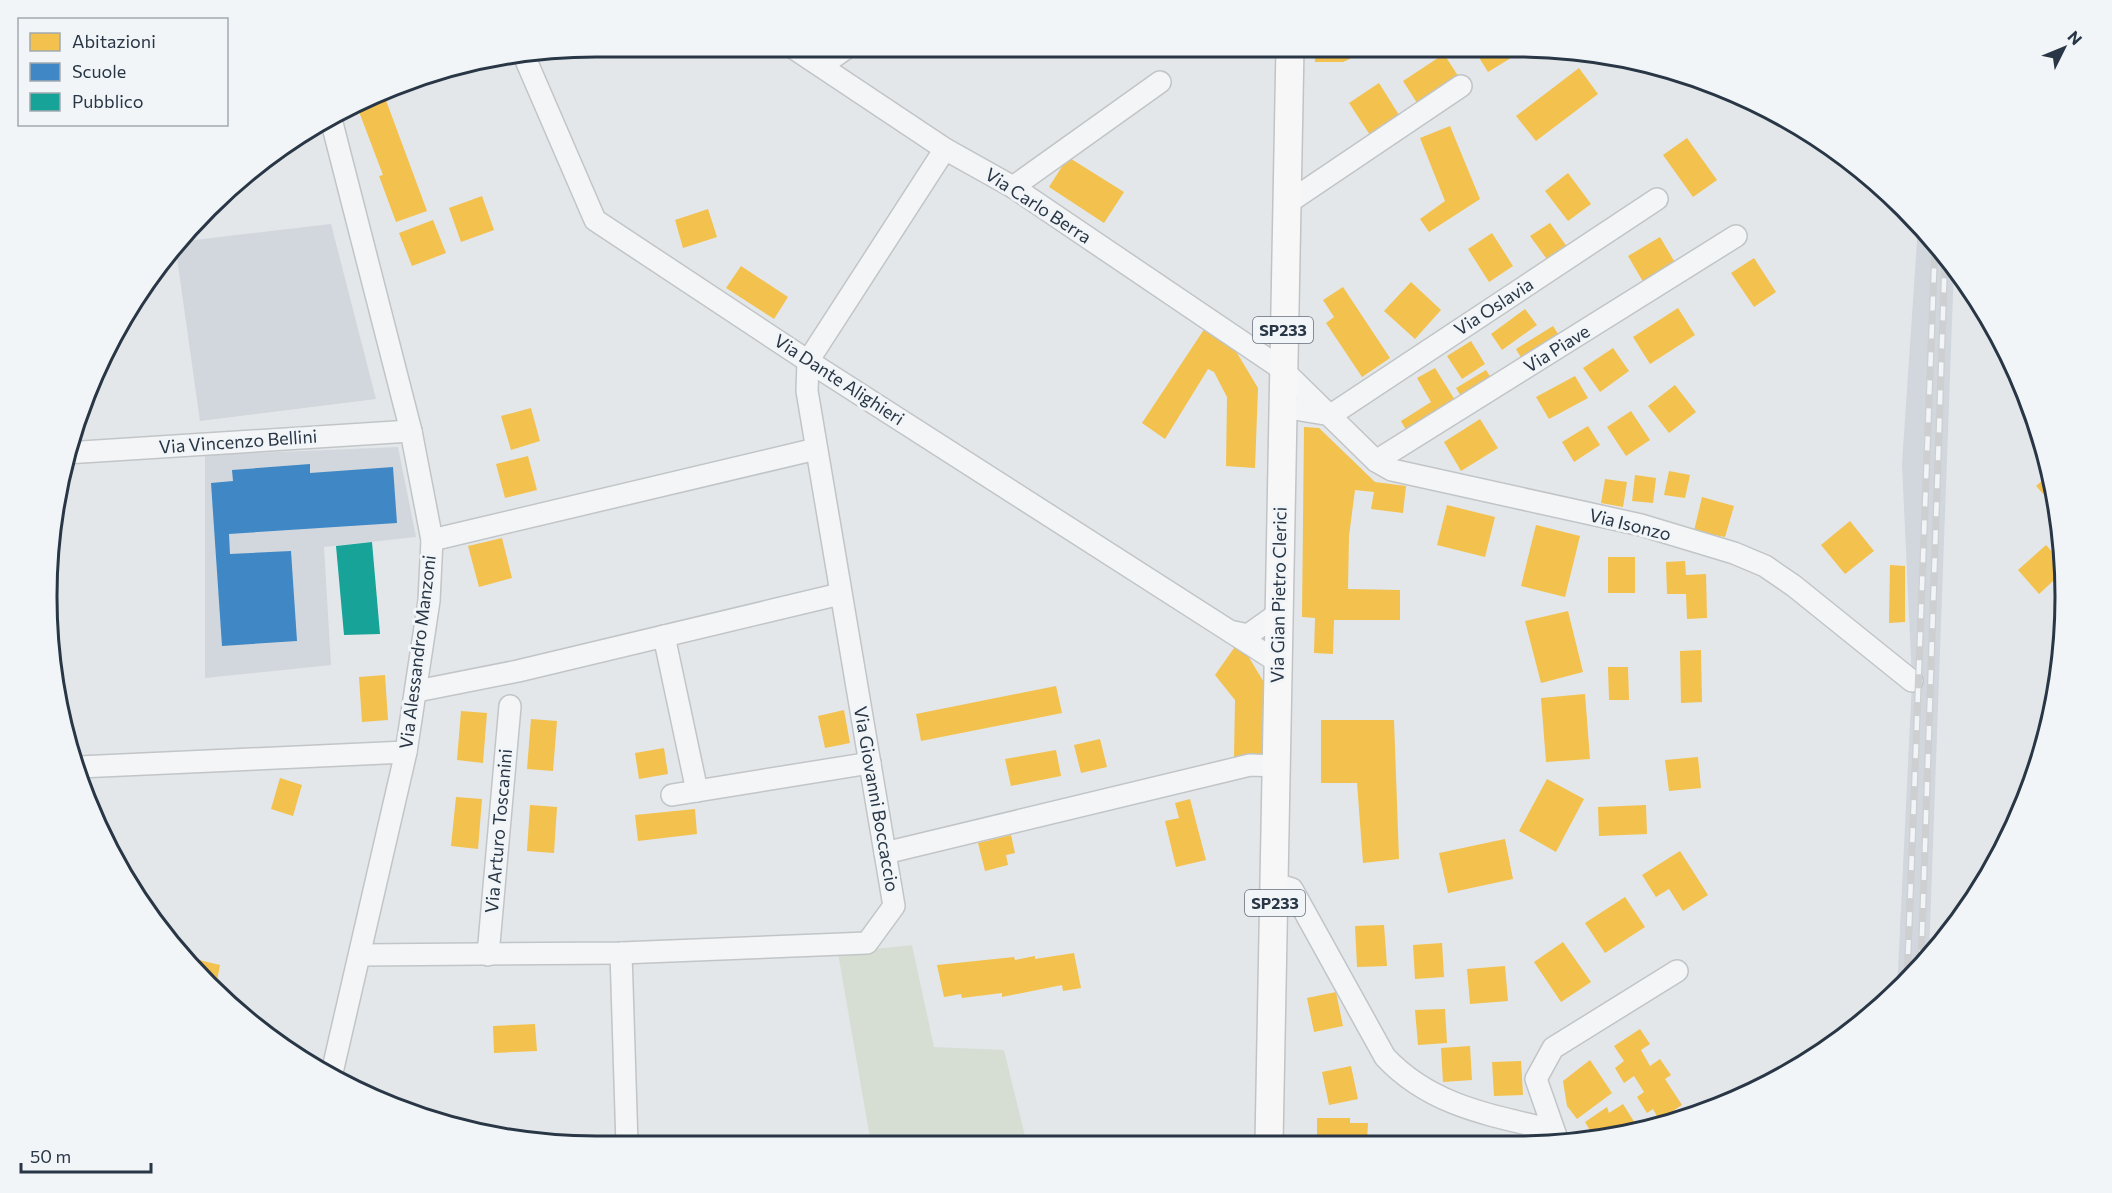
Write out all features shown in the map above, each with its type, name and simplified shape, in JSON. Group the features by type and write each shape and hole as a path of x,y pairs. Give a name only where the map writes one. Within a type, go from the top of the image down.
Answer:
{"main road":[{"name":"Via Gian Pietro Clerici","path":"1269,1136 1276,884 1282,369 1290,57"}],"street":[{"name":"Via Carlo Berra","path":"807,57 945,149 1013,187 1282,369"},
{"path":"821,66 834,57"},
{"name":"Via Dante Alighieri","path":"527,62 595,220 808,361 1278,662"},
{"path":"1013,187 1160,82"},
{"path":"1286,204 1461,86"},
{"name":"Via Alessandro Manzoni","path":"333,126 411,431 432,540 429,601 406,752 333,1067"},
{"path":"808,361 945,149"},
{"name":"Via Oslavia","path":"1331,415 1657,199"},
{"name":"Via Piave","path":"1376,461 1737,237"},
{"name":"Via Giovanni Boccaccio","path":"361,955 621,953 867,943 894,906 816,449 807,391 808,361"},
{"name":"Via Isonzo","path":"1282,369 1376,461 1392,470 1641,525 1734,554 1765,567 1794,586 1912,681"},
{"path":"1282,407 1331,415"},
{"name":"Via Vincenzo Bellini","path":"77,452 411,431"},
{"path":"432,540 816,449"},
{"path":"417,691 518,671 840,594"},
{"path":"1234,632 1248,635 1279,613"},
{"path":"664,636 697,791"},
{"name":"Via Arturo Toscanini","path":"488,955 510,706"},
{"path":"85,767 406,752"},
{"path":"672,795 870,763"},
{"path":"885,853 1250,765 1277,766"},
{"path":"1276,884 1292,889 1385,1057 1403,1077 1427,1092 1552,1135"},
{"path":"621,953 627,1136"},
{"path":"1555,1134 1536,1079 1552,1048 1677,971"}],"shaded area":[{"path":"331,224 376,399 200,421 177,258 192,240"},
{"path":"1917,237 1953,282 1929,942 1898,977 1912,681 1902,464"},
{"path":"398,447 416,537 324,547 331,665 205,678 205,455"},
{"path":"912,945 934,1047 1004,1050 1025,1136 870,1136 838,953"}],"building: Abitazioni":[{"path":"1315,57 1354,57 1343,62 1315,62"},
{"path":"1439,57 1446,57 1460,79 1419,106 1403,81"},
{"path":"1479,57 1512,57 1488,72"},
{"path":"1579,68 1598,94 1536,141 1516,116"},
{"path":"1379,83 1399,115 1370,135 1349,103"},
{"path":"386,100 427,211 396,222 379,176 383,175 359,112"},
{"path":"1450,126 1480,199 1429,232 1420,219 1445,201 1420,138"},
{"path":"1687,138 1717,180 1693,197 1663,155"},
{"path":"1068,157 1124,192 1104,223 1049,187"},
{"path":"1568,173 1591,204 1568,221 1545,191"},
{"path":"482,196 494,230 461,242 449,208"},
{"path":"708,209 717,237 683,248 675,220"},
{"path":"433,220 446,253 412,266 399,233"},
{"path":"1550,223 1568,248 1549,262 1530,236"},
{"path":"1492,233 1513,266 1489,282 1468,249"},
{"path":"1660,237 1677,266 1645,285 1628,256"},
{"path":"1754,258 1776,292 1754,307 1731,273"},
{"path":"741,266 788,297 774,319 726,288"},
{"path":"1411,282 1441,310 1415,339 1384,311"},
{"path":"1343,287 1390,358 1362,377 1326,323 1334,317 1323,300"},
{"path":"1678,308 1695,335 1650,364 1633,337"},
{"path":"1525,309 1537,325 1502,350 1491,334"},
{"path":"1553,326 1562,340 1524,363 1516,349"},
{"path":"1205,328 1231,343 1258,388 1255,468 1226,466 1227,397 1214,372 1208,369 1165,439 1142,423"},
{"path":"1471,341 1485,364 1462,379 1447,356"},
{"path":"1613,348 1629,371 1600,392 1583,368"},
{"path":"1435,368 1458,405 1409,435 1401,421 1431,402 1417,378"},
{"path":"1486,370 1495,384 1465,403 1456,388"},
{"path":"1575,376 1588,398 1549,419 1536,397"},
{"path":"1675,385 1696,412 1669,433 1648,406"},
{"path":"531,408 540,441 511,450 501,416"},
{"path":"1631,411 1650,440 1626,456 1607,427"},
{"path":"1480,419 1498,448 1461,471 1444,442"},
{"path":"1588,426 1600,445 1574,462 1562,442"},
{"path":"1304,427 1319,428 1375,482 1406,486 1403,513 1371,509 1374,492 1355,490 1349,536 1348,589 1400,590 1400,620 1334,620 1333,654 1314,653 1315,618 1302,617"},
{"path":"528,456 537,490 505,498 496,464"},
{"path":"1669,471 1690,475 1685,498 1664,495"},
{"path":"1635,475 1656,478 1653,503 1632,501"},
{"path":"1605,479 1627,482 1623,507 1601,503"},
{"path":"2043,480 2046,497 2036,486"},
{"path":"1702,497 1734,506 1725,537 1694,531"},
{"path":"1447,505 1495,517 1485,557 1437,545"},
{"path":"1850,521 1874,551 1845,574 1821,545"},
{"path":"1536,525 1580,536 1565,597 1521,586"},
{"path":"502,538 512,578 479,587 468,546"},
{"path":"2046,545 2053,553 2055,580 2039,594 2018,570"},
{"path":"1608,557 1635,557 1635,593 1608,593"},
{"path":"1685,561 1686,575 1706,574 1707,618 1687,619 1686,594 1667,594 1666,562"},
{"path":"1890,565 1905,566 1905,622 1889,623"},
{"path":"1568,611 1583,672 1541,683 1525,621"},
{"path":"1239,641 1268,689 1270,757 1234,758 1235,700 1215,675"},
{"path":"1701,650 1702,702 1681,703 1680,651"},
{"path":"1608,667 1628,667 1629,700 1609,700"},
{"path":"385,675 388,720 362,722 359,677"},
{"path":"1056,686 1062,713 921,741 916,714"},
{"path":"1585,694 1590,759 1546,762 1541,698"},
{"path":"844,710 850,743 825,748 818,716"},
{"path":"461,711 487,713 483,763 457,760"},
{"path":"531,719 557,721 553,771 527,769"},
{"path":"1321,720 1394,720 1399,859 1363,863 1357,783 1321,783"},
{"path":"1100,739 1107,767 1081,773 1074,745"},
{"path":"664,748 668,774 639,779 635,753"},
{"path":"1056,750 1061,776 1011,786 1005,759"},
{"path":"1698,757 1701,788 1669,791 1665,760"},
{"path":"280,778 302,785 293,816 271,809"},
{"path":"1547,779 1584,799 1556,852 1519,831"},
{"path":"456,797 482,799 478,849 451,846"},
{"path":"1190,799 1206,860 1176,867 1165,821 1179,818 1175,803"},
{"path":"530,805 557,807 554,853 527,851"},
{"path":"1646,805 1647,834 1599,836 1598,807"},
{"path":"695,809 697,834 638,841 635,815"},
{"path":"1011,835 1015,853 1006,855 1008,865 985,871 978,843"},
{"path":"1505,839 1513,879 1448,893 1439,853"},
{"path":"1680,851 1708,895 1683,911 1669,889 1656,897 1642,875"},
{"path":"1625,897 1645,927 1605,953 1585,923"},
{"path":"1384,925 1387,966 1357,967 1355,926"},
{"path":"1563,942 1591,982 1561,1002 1534,962"},
{"path":"1442,943 1444,977 1415,979 1413,945"},
{"path":"1074,953 1081,988 1063,991 1062,985 1002,997 1002,993 962,998 961,994 944,997 937,965 1014,957 1015,960 1035,956 1035,959"},
{"path":"198,960 220,965 217,980"},
{"path":"1505,966 1508,1001 1470,1004 1467,969"},
{"path":"1336,992 1343,1026 1314,1032 1307,998"},
{"path":"1445,1009 1447,1043 1418,1045 1415,1010"},
{"path":"535,1024 537,1051 494,1053 493,1026"},
{"path":"1640,1029 1650,1044 1641,1050 1650,1066 1660,1059 1671,1075 1665,1079 1682,1105 1657,1117 1653,1109 1647,1113 1637,1097 1644,1092 1634,1076 1624,1083 1615,1068 1624,1061 1614,1046"},
{"path":"1470,1046 1472,1080 1443,1082 1441,1048"},
{"path":"1590,1060 1612,1093 1577,1119 1567,1106 1563,1081"},
{"path":"1521,1061 1523,1095 1494,1096 1492,1062"},
{"path":"1351,1066 1358,1099 1329,1105 1322,1072"},
{"path":"1623,1104 1635,1123 1590,1130 1585,1122 1607,1107 1609,1113"},
{"path":"1317,1118 1350,1118 1350,1123 1368,1123 1367,1136 1317,1136"}],"building: Scuole":[{"path":"310,464 310,473 393,467 397,523 229,534 230,554 291,551 297,641 222,646 211,483 233,481 232,470"}],"building: Pubblico":[{"path":"372,542 380,634 344,635 336,546"}],"railway":[{"path":"1908,967 1935,257"},
{"path":"1921,952 1945,269"}]}
